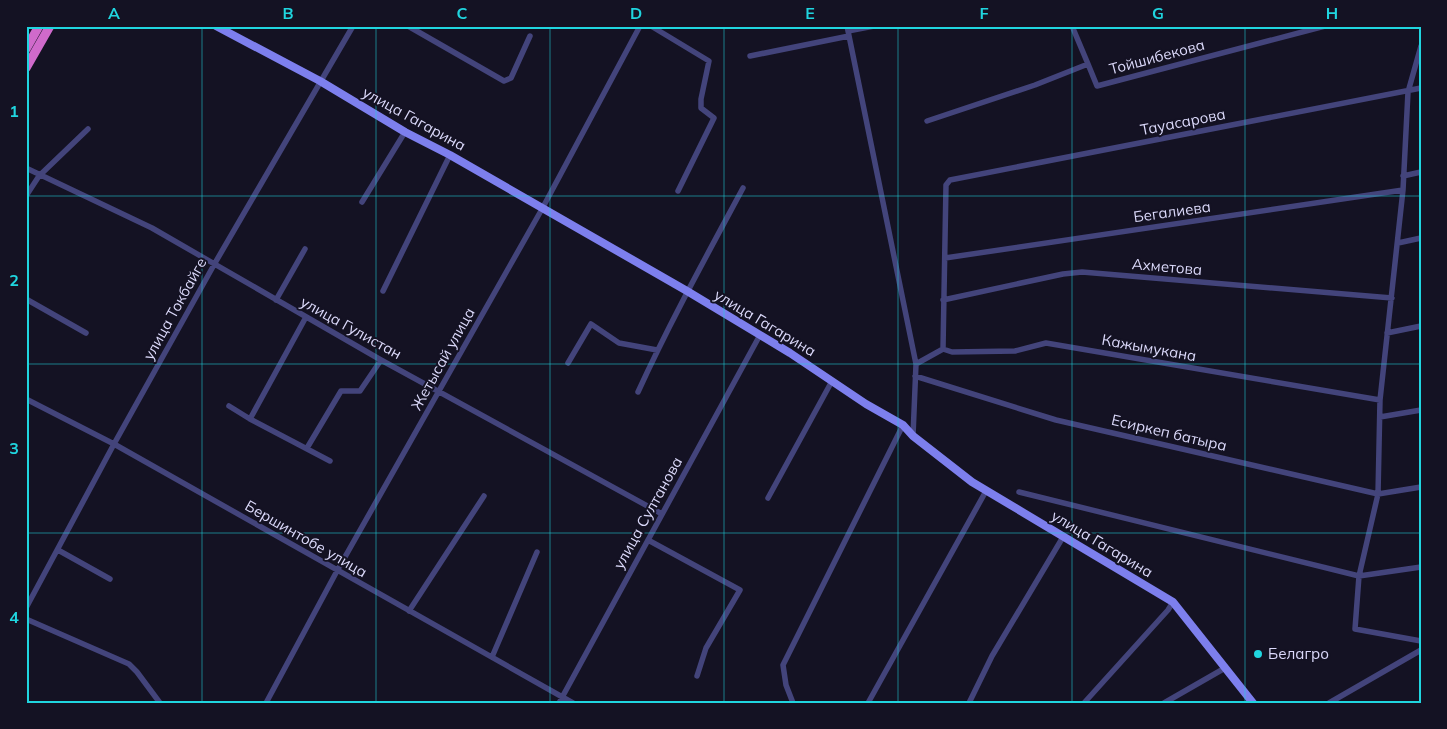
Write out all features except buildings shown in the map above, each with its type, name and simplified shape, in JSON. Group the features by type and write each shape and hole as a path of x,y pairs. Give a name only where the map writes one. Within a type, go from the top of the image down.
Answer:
{"highway":[{"path":"26,49 39,26"},
{"path":"26,68 50,26"}],"main road":[{"name":"улица Гагарина","path":"216,26 320,81 406,132 450,155 687,291 760,335 866,404 903,425 912,436 972,482 1173,602 1253,703"}],"street":[{"name":"улица Токбайге","path":"26,608 114,444 215,263 353,26"},
{"path":"408,26 504,81 511,78 530,36"},
{"name":"Жетысай улица","path":"266,703 337,571 542,209 640,26"},
{"path":"651,26 709,61 701,99 701,108 714,118 678,191"},
{"path":"750,56 874,26"},
{"path":"1072,26 1088,64"},
{"name":"Тойшибекова","path":"927,121 1035,85 1088,64 1097,86 1325,26"},
{"path":"848,31 916,364 912,436"},
{"path":"1421,46 1408,92 1403,190 1380,400 1378,494 1359,576 1355,629 1421,641"},
{"name":"Тауасарова","path":"945,258 946,185 950,180 1421,88"},
{"path":"26,196 39,176 88,129"},
{"path":"362,202 406,132"},
{"path":"383,291 450,155"},
{"name":"улица Гулистан","path":"26,168 39,176 152,228 381,360 662,514"},
{"path":"1403,176 1421,172"},
{"path":"638,392 687,291 743,188"},
{"name":"Бегалиева","path":"945,258 1403,190"},
{"path":"1398,243 1421,238"},
{"path":"276,300 306,249"},
{"path":"916,364 943,349 945,258"},
{"name":"Ахметова","path":"943,300 1064,274 1082,272 1392,298"},
{"path":"26,299 86,333"},
{"path":"250,419 306,317"},
{"path":"568,363 591,324 620,343 657,350"},
{"path":"1387,333 1421,326"},
{"name":"улица Султанова","path":"560,700 760,335"},
{"name":"Кажымукана","path":"943,349 952,352 1015,351 1046,343 1380,400"},
{"path":"307,448 341,391 360,391 381,360"},
{"name":"Есиркеп батыра","path":"915,376 1056,420 1378,494 1421,487"},
{"path":"768,498 832,381"},
{"name":"Бершинтобе улица","path":"26,399 114,444 409,612 492,657 560,700 573,703"},
{"path":"229,406 330,461"},
{"path":"1380,417 1421,410"},
{"path":"793,703 786,685 783,664 903,425"},
{"path":"868,703 986,491"},
{"path":"1019,492 1359,576 1421,567"},
{"path":"409,612 484,496"},
{"path":"969,703 992,656 1063,537"},
{"path":"648,540 740,590 706,648 697,676"},
{"path":"58,550 110,579"},
{"path":"492,657 537,552"},
{"path":"1084,703 1168,610 1173,602"},
{"path":"26,619 130,664 160,703"},
{"path":"1329,703 1421,650"},
{"path":"1164,703 1225,668"}],"place":[{"name":"Белагро","path":"1258,654"}]}
